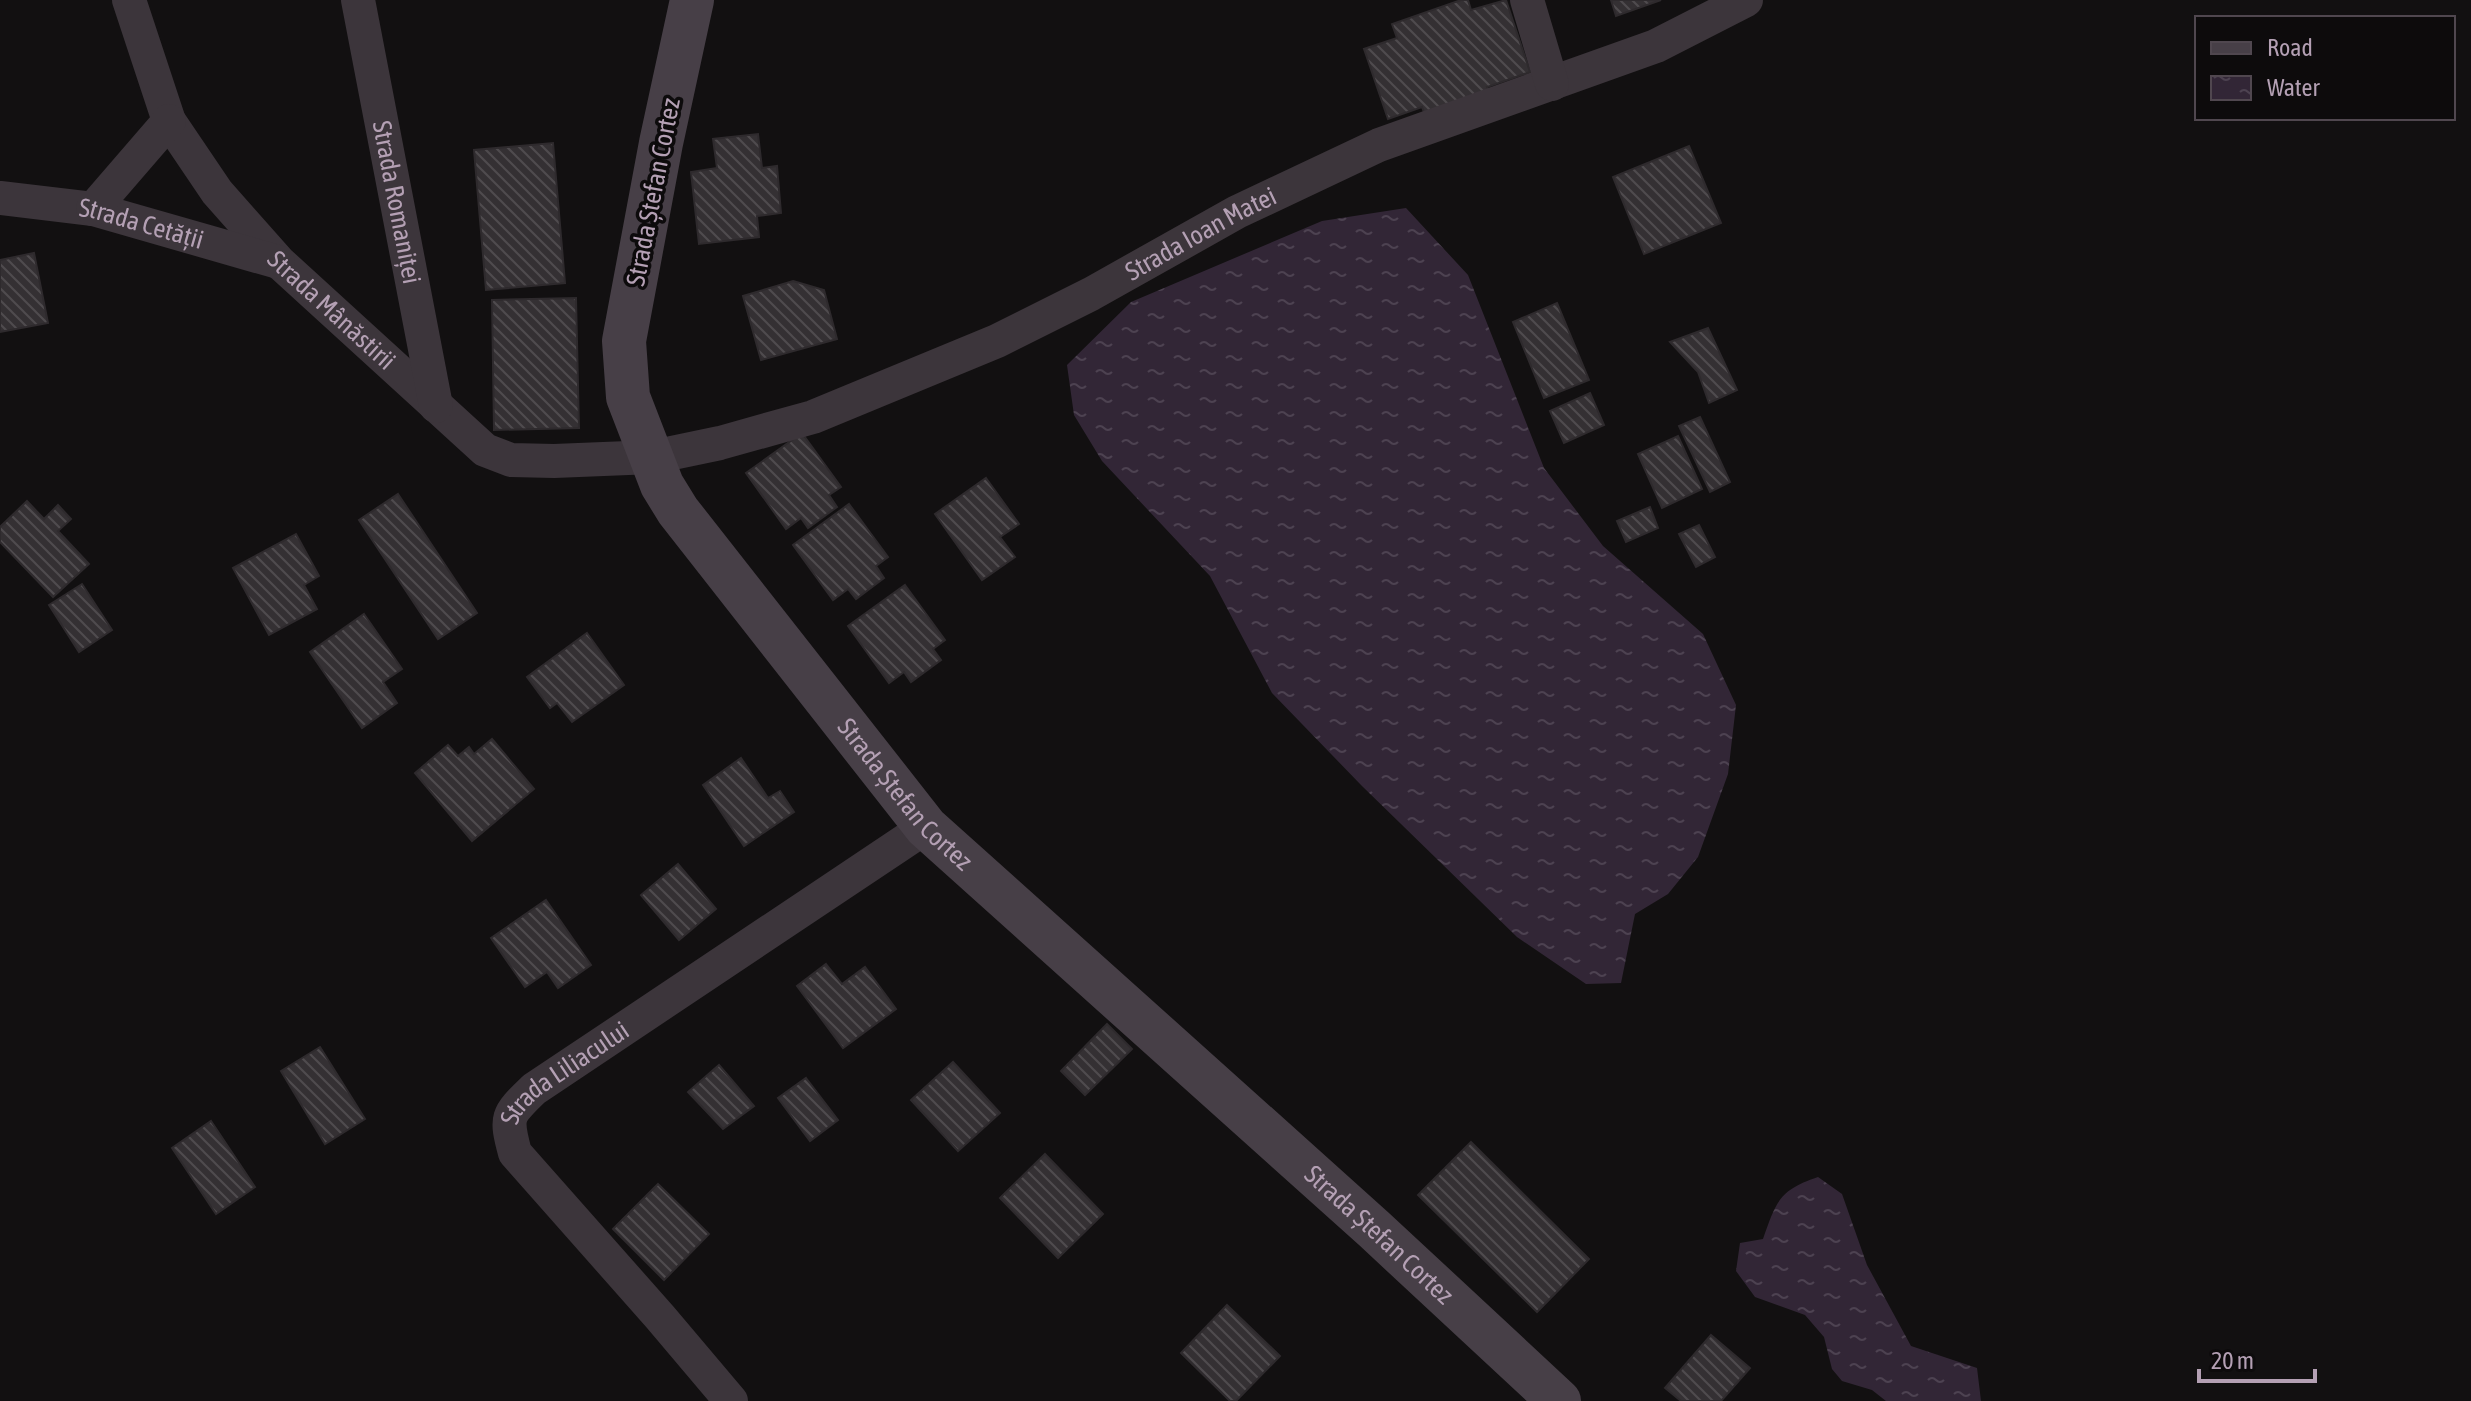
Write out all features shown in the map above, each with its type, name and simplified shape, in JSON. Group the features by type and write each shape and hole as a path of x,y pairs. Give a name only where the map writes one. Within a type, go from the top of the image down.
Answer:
{"street":[{"name":"Strada Mânăstirii","path":"129,0 169,121 217,192 279,262 485,450 511,460 653,457"},
{"name":"Strada Romaniței","path":"358,0 436,406"},
{"name":"Strada Ștefan Cortez","path":"692,0 661,143 624,341 628,397 662,485 678,511 926,827 1374,1229 1555,1400"},
{"path":"1527,0 1552,84"},
{"name":"Strada Ioan Matei","path":"653,457 720,443 813,417 983,347 1091,294 1237,212 1379,145 1656,46 1746,0"},
{"path":"93,209 169,121"},
{"name":"Strada Cetății","path":"0,198 93,209 279,262"},
{"name":"Strada Liliacului","path":"731,1401 515,1153 507,1124 513,1109 534,1089 926,827"}],"water":[{"path":"1406,208 1468,275 1544,468 1603,546 1703,634 1736,705 1728,774 1698,857 1668,894 1635,914 1621,983 1586,984 1517,937 1272,693 1210,576 1102,461 1074,415 1067,365 1131,302 1322,221"},
{"path":"1818,1177 1842,1194 1867,1265 1911,1346 1977,1368 1981,1401 1886,1401 1872,1390 1842,1381 1832,1369 1824,1337 1805,1315 1755,1297 1736,1271 1740,1243 1763,1239 1781,1199 1795,1187"}],"building":[{"path":"1468,0 1471,10 1506,0 1530,72 1487,87 1491,98 1427,121 1422,107 1388,119 1364,49 1397,38 1392,24"},
{"path":"1611,0 1661,0 1616,16"},
{"path":"758,134 762,168 777,166 781,213 757,216 759,237 699,244 691,172 717,168 713,139"},
{"path":"553,143 565,283 486,290 474,150"},
{"path":"1689,146 1721,223 1644,254 1613,177"},
{"path":"34,253 48,323 0,332 0,260"},
{"path":"793,281 824,290 837,339 761,360 743,296"},
{"path":"576,298 579,428 494,430 492,300"},
{"path":"1557,303 1589,380 1544,398 1513,322"},
{"path":"1708,328 1737,390 1709,403 1698,372 1670,342"},
{"path":"1590,393 1604,425 1564,443 1550,411"},
{"path":"1700,417 1730,482 1710,492 1679,426"},
{"path":"802,433 841,487 829,495 837,507 808,528 801,518 786,529 746,473"},
{"path":"1678,436 1702,489 1662,508 1638,454"},
{"path":"986,478 1019,524 1000,537 1015,557 982,580 935,514"},
{"path":"398,494 477,613 438,639 359,520"},
{"path":"27,501 44,519 58,505 71,519 58,531 89,564 53,597 0,542 0,527"},
{"path":"849,504 888,557 876,566 884,578 856,599 848,589 833,600 793,545"},
{"path":"1650,507 1658,528 1626,542 1617,521"},
{"path":"1699,525 1715,557 1696,567 1679,534"},
{"path":"296,534 319,576 304,585 317,609 269,635 233,568"},
{"path":"82,584 112,630 79,652 49,605"},
{"path":"905,585 945,640 933,649 941,660 911,682 904,672 889,683 848,626"},
{"path":"364,614 402,669 383,682 397,703 362,728 310,652"},
{"path":"587,633 624,685 572,722 557,703 550,708 527,677"},
{"path":"492,739 534,789 472,841 415,773 448,745 458,756 469,747 474,754"},
{"path":"741,758 768,798 780,791 794,812 744,846 703,785"},
{"path":"678,864 716,909 679,940 641,895"},
{"path":"546,900 591,965 558,988 547,972 525,987 491,938"},
{"path":"826,964 842,984 865,967 896,1009 843,1048 797,986"},
{"path":"1107,1024 1132,1049 1085,1095 1061,1071"},
{"path":"320,1047 365,1119 325,1144 281,1071"},
{"path":"953,1062 1000,1113 958,1151 911,1100"},
{"path":"719,1065 754,1106 723,1129 688,1092"},
{"path":"806,1078 838,1120 810,1141 778,1098"},
{"path":"211,1121 255,1187 216,1214 172,1148"},
{"path":"1471,1142 1589,1259 1537,1312 1418,1195"},
{"path":"1045,1154 1103,1214 1058,1258 1000,1198"},
{"path":"658,1184 709,1234 664,1280 613,1229"},
{"path":"1227,1305 1280,1356 1236,1401 1230,1401 1181,1353"},
{"path":"1711,1335 1750,1368 1721,1401 1681,1401 1665,1388"}]}
